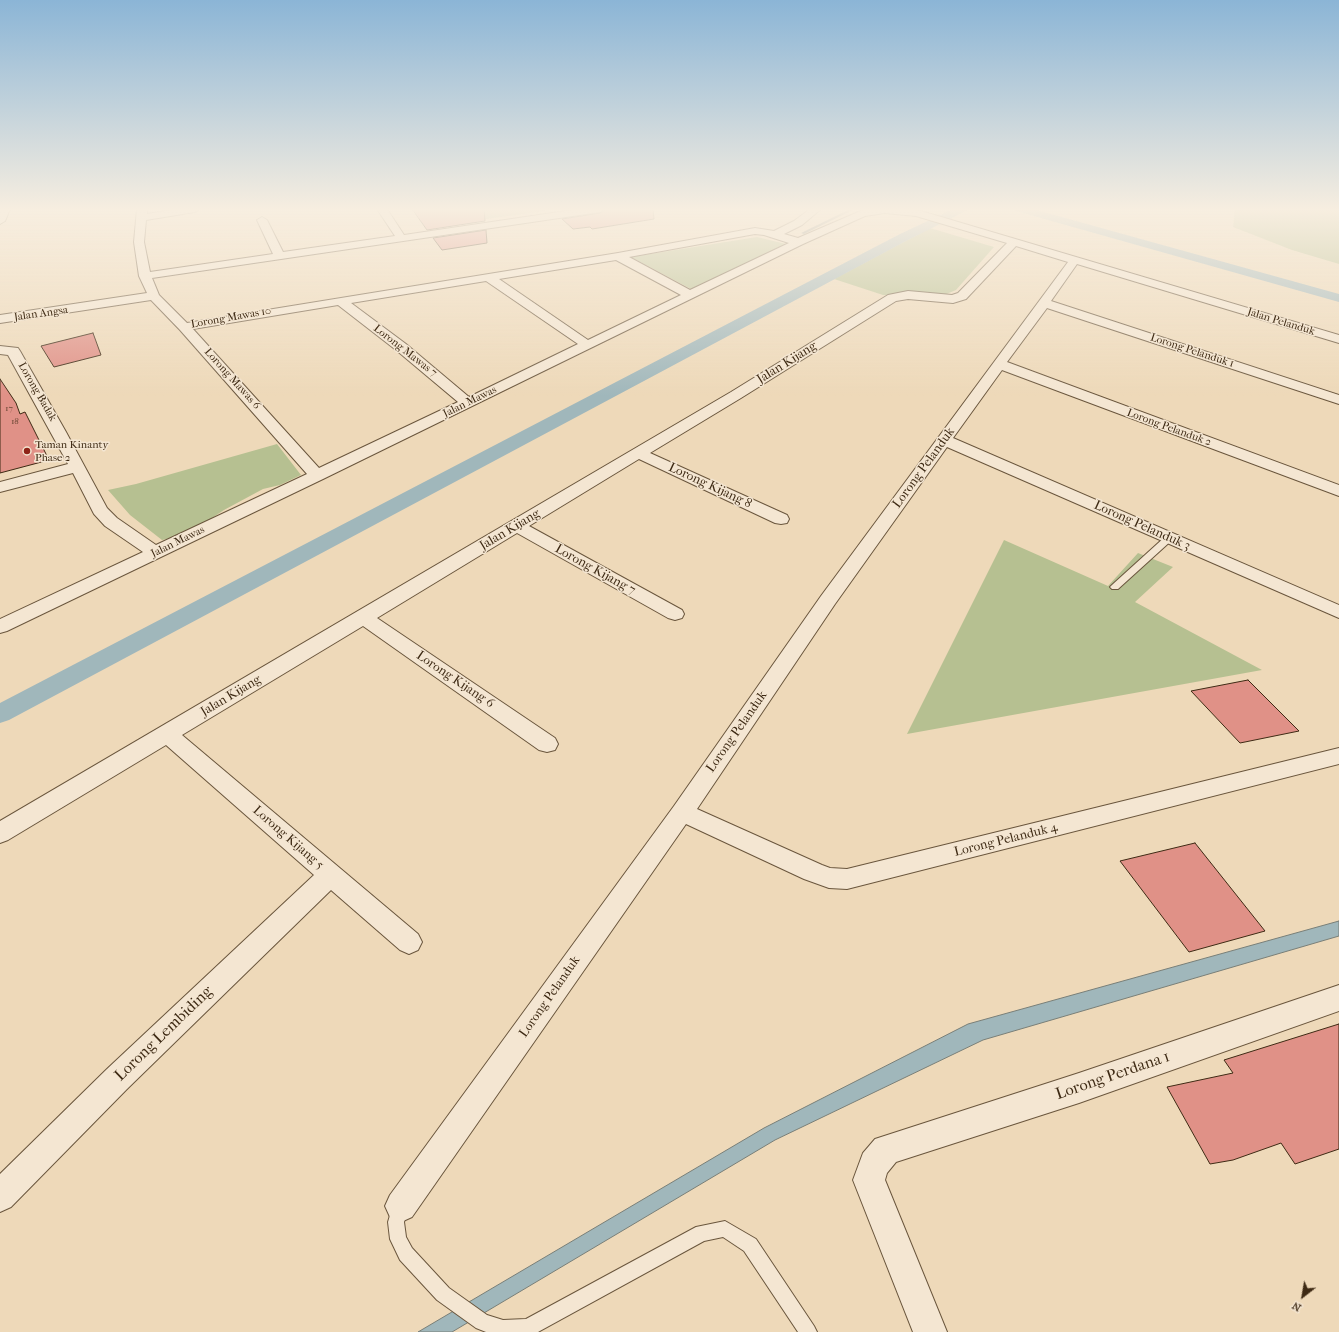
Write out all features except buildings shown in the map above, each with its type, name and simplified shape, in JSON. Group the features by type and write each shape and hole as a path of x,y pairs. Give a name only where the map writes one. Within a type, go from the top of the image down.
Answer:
{"street":[{"name":"Lorong Mawas 6","path":"144,271 146,280 154,296 184,327 317,476"},
{"path":"146,280 195,271"},
{"name":"Lorong Mawas 10","path":"184,327 524,271"},
{"path":"646,271 690,295"},
{"name":"Jalan Mawas","path":"0,627 317,476 586,344 739,271"},
{"name":"Jalan Kijang","path":"0,833 638,454 892,298 908,295 953,299 962,296 986,271"},
{"name":"Lorong Pelanduk","path":"401,1206 682,812 828,600 1067,271"},
{"name":"Jalan Pelanduk","path":"1112,271 1339,339"},
{"path":"488,277 586,344"},
{"name":"Jalan Angsa","path":"0,319 154,296"},
{"name":"Lorong Mawas 7","path":"340,302 401,346 468,403"},
{"name":"Lorong Pelanduk 1","path":"1045,303 1339,400"},
{"name":"Lorong Badak","path":"0,350 13,350 59,432 76,467 100,510 111,522 156,553"},
{"name":"Lorong Pelanduk 2","path":"999,364 1339,491"},
{"name":"Lorong Pelanduk 3","path":"944,440 1339,612"},
{"name":"Lorong Kijang 8","path":"638,454 782,519"},
{"path":"0,487 76,467"},
{"name":"Lorong Kijang 7","path":"516,526 675,614"},
{"name":"Lorong Kijang 6","path":"363,617 547,744"},
{"name":"Lorong Kijang 5","path":"167,734 409,942"},
{"name":"Lorong Pelanduk 4","path":"682,812 813,872 829,878 847,879 1339,756"},
{"name":"Lorong Lembiding","path":"0,1196 117,1079 331,876"},
{"name":"Lorong Perdana 1","path":"930,1332 869,1180 874,1164 886,1150 1079,1088 1339,998"}],"lane":[{"path":"1116,587 1169,538"},
{"path":"401,1206 396,1222 398,1239 406,1254 444,1294 482,1322 503,1329 528,1328 702,1233 725,1229 750,1245 808,1332"}],"green space":[{"path":"658,271 729,271 691,289"},
{"path":"849,271 973,271 956,290 937,298 883,295 834,279"},
{"path":"277,444 301,475 280,485 263,489 224,510 200,526 176,537 162,540 130,515 108,490 136,484"},
{"path":"1004,540 1108,586 1138,553 1173,567 1135,602 1262,670 907,734"}],"water":[{"path":"1339,921 1339,936 983,1040 775,1140 452,1332 418,1332 764,1128 968,1024"}],"waterway":[{"path":"0,714 839,271"},
{"path":"1243,271 1339,298"}],"place":[{"name":"Taman Kinanty Phase 2","path":"27,451"}]}
